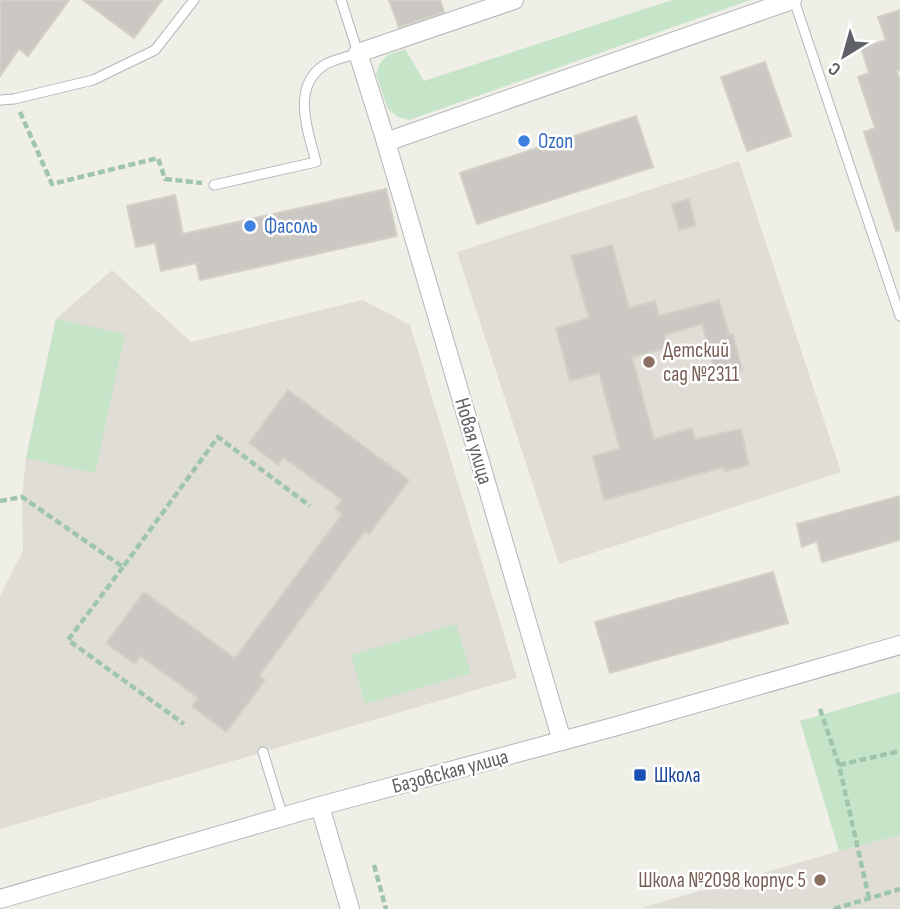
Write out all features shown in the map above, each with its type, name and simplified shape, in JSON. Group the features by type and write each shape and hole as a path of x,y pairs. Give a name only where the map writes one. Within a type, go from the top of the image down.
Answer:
{"street":[{"path":"358,53 514,0"},
{"path":"386,142 793,0"},
{"name":"Новая улица","path":"358,53 562,741"},
{"name":"Базовская улица","path":"0,899 320,806 900,645"},
{"path":"320,806 350,909"}],"lane":[{"path":"0,100 93,80 155,50 194,0"},
{"path":"214,185 316,162 304,115 304,94 313,76 326,64 358,53 341,0"},
{"path":"793,0 900,316"},
{"path":"263,752 282,817"}],"path":[{"path":"14,99 52,184 158,158 165,179 214,185"},
{"path":"184,724 68,640 218,437 310,506"},
{"path":"0,501 22,497 123,567"},
{"path":"820,709 839,765 869,898"},
{"path":"839,765 900,751"},
{"path":"374,865 386,909"},
{"path":"834,909 900,889"}],"shaded area":[{"name":"Детский сад №2311","path":"739,161 841,472 559,564 457,252"},
{"path":"112,270 191,342 363,300 410,325 517,678 0,829 0,596 23,551 22,497 26,458 56,319"},
{"name":"Школа №2098 корпус 5","path":"900,835 900,909 641,908 839,851"}],"green space":[{"path":"672,0 750,0 409,120 398,117 388,109 376,74 380,63 388,55 405,49 424,81"},
{"path":"56,319 125,334 95,473 26,458"},
{"path":"456,624 471,673 365,704 351,655"},
{"path":"900,692 900,835 839,851 800,721"}],"building":[{"path":"0,0 69,0 28,56 19,49 0,76"},
{"path":"83,0 162,0 134,38"},
{"path":"389,0 440,0 444,12 399,27"},
{"path":"900,10 900,70 897,71 900,81 900,230 896,231 864,132 875,128 858,77 869,73 861,48 886,40 878,17"},
{"path":"765,62 791,136 747,151 721,77"},
{"path":"636,116 653,167 477,224 460,173"},
{"path":"386,189 397,236 200,280 196,263 161,271 155,243 136,247 127,206 175,195 183,234"},
{"path":"689,199 696,226 679,230 672,204"},
{"path":"612,245 629,308 655,301 659,316 719,300 729,335 733,334 742,370 716,377 702,324 664,335 667,348 632,357 654,439 692,428 695,439 741,429 749,465 725,471 724,467 604,500 593,456 620,449 599,373 570,381 556,328 589,318 571,256"},
{"path":"288,390 409,480 369,534 365,531 259,676 265,680 226,732 192,706 198,698 140,656 135,664 106,643 144,592 235,658 342,514 335,509 342,500 283,457 278,465 249,443"},
{"path":"900,496 900,540 822,562 817,541 802,547 797,524"},
{"path":"773,572 788,623 610,673 595,622"}],"place":[{"name":"Ozon","path":"524,141"},
{"name":"Фасоль","path":"250,226"},
{"name":"Детский сад №2311","path":"649,362"},
{"name":"Школа","path":"640,775"},
{"name":"Школа №2098 корпус 5","path":"820,880"}]}
